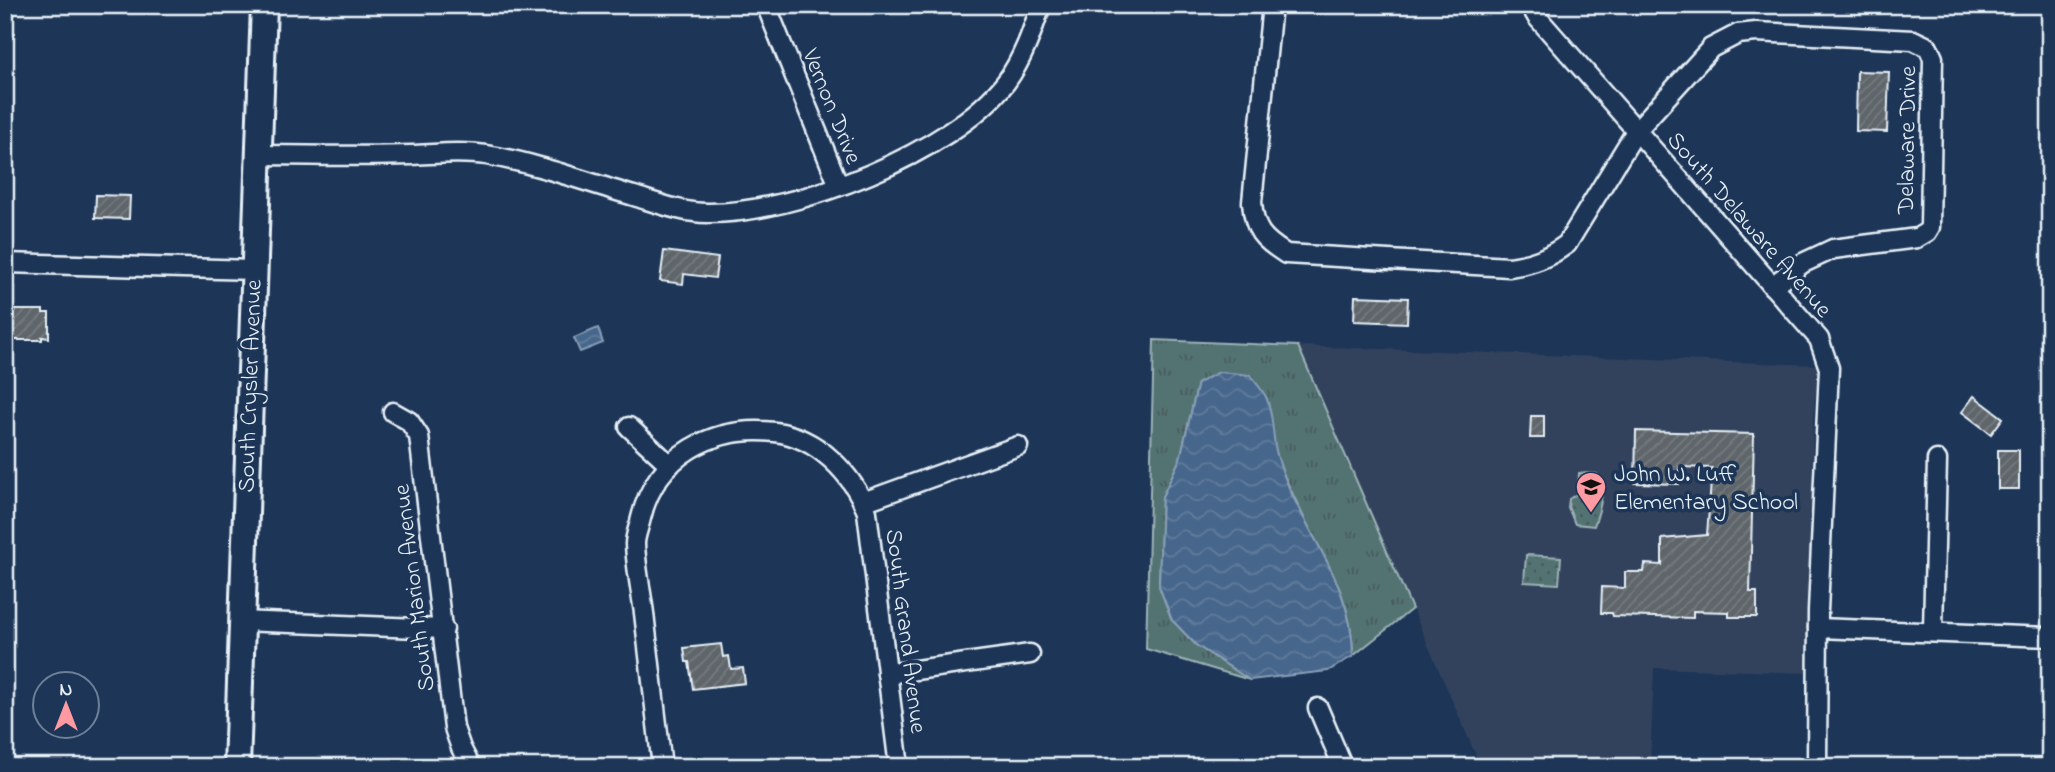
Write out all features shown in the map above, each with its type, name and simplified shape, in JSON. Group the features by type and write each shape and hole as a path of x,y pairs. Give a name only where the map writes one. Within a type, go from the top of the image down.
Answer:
{"main road":[{"name":"South Crysler Avenue","path":"236,767 264,5"}],"street":[{"name":"Vernon Drive","path":"765,5 839,186"},
{"path":"258,155 412,155 449,152 485,155 669,207 706,213 761,208 839,186 897,162 950,132 982,108 1006,81 1028,44 1041,5"},
{"path":"1272,5 1252,202 1253,220 1266,241 1286,254 1509,267 1531,264 1551,256 1567,244 1636,131"},
{"name":"South Delaware Avenue","path":"1530,5 1537,17 1819,339 1829,368 1818,628 1816,767"},
{"name":"Delaware Drive","path":"1636,131 1711,48 1738,34 1756,32 1913,40 1928,47 1933,58 1930,227 1927,232 1917,238 1833,249 1802,264 1772,286"},
{"path":"5,263 254,270"},
{"name":"South Marion Avenue","path":"393,412 409,421 419,436 454,728 471,767"},
{"path":"629,427 670,465"},
{"path":"662,767 635,542 645,500 670,465 689,449 717,436 748,430 779,432 802,440 829,456 850,479 863,502 1018,446"},
{"path":"1933,631 1937,460"},
{"name":"South Grand Avenue","path":"863,502 867,512 899,767"},
{"path":"241,621 444,629"},
{"path":"1818,628 2050,636"},
{"path":"887,674 1030,654"},
{"path":"1318,708 1343,767"}],"shaded area":[{"name":"John W. Luff Elementary School","path":"1298,346 1818,365 1813,419 1809,673 1654,668 1650,767 1481,767"}],"green space":[{"path":"1154,340 1298,346 1412,609 1353,656 1352,634 1341,594 1281,467 1273,442 1266,397 1198,383 1180,459 1162,497 1159,586 1172,620 1196,645 1250,680 1146,649"},
{"path":"1579,473 1597,474 1600,480 1601,500 1594,526 1575,524 1568,507 1569,499 1578,493"},
{"path":"1526,555 1561,557 1559,584 1524,582"}],"water":[{"path":"598,328 603,343 580,352 574,338"},
{"path":"1219,372 1250,375 1266,397 1277,455 1286,481 1344,602 1351,628 1353,656 1328,671 1250,680 1196,645 1172,620 1159,586 1162,497 1180,459 1198,383"}],"building":[{"path":"1857,71 1889,72 1887,132 1856,131"},
{"path":"96,195 130,196 129,219 95,218"},
{"path":"664,251 718,258 715,278 684,274 683,284 660,281"},
{"path":"1355,296 1408,298 1407,323 1354,321"},
{"path":"5,310 43,310 43,313 49,313 49,338 5,340"},
{"path":"1974,396 2003,418 1991,434 1962,412"},
{"path":"1531,416 1544,416 1544,438 1530,438"},
{"path":"1636,431 1754,434 1750,592 1757,592 1757,617 1729,617 1729,612 1693,611 1693,618 1613,616 1612,613 1601,613 1602,587 1625,588 1625,572 1644,572 1645,564 1662,565 1662,539 1707,535 1712,468 1679,467 1679,484 1635,483"},
{"path":"1998,450 2019,450 2019,489 1998,489"},
{"path":"721,644 723,657 729,656 731,669 743,668 745,683 693,689 684,648"}],"place":[{"name":"John W. Luff Elementary School","path":"1591,514"}]}
